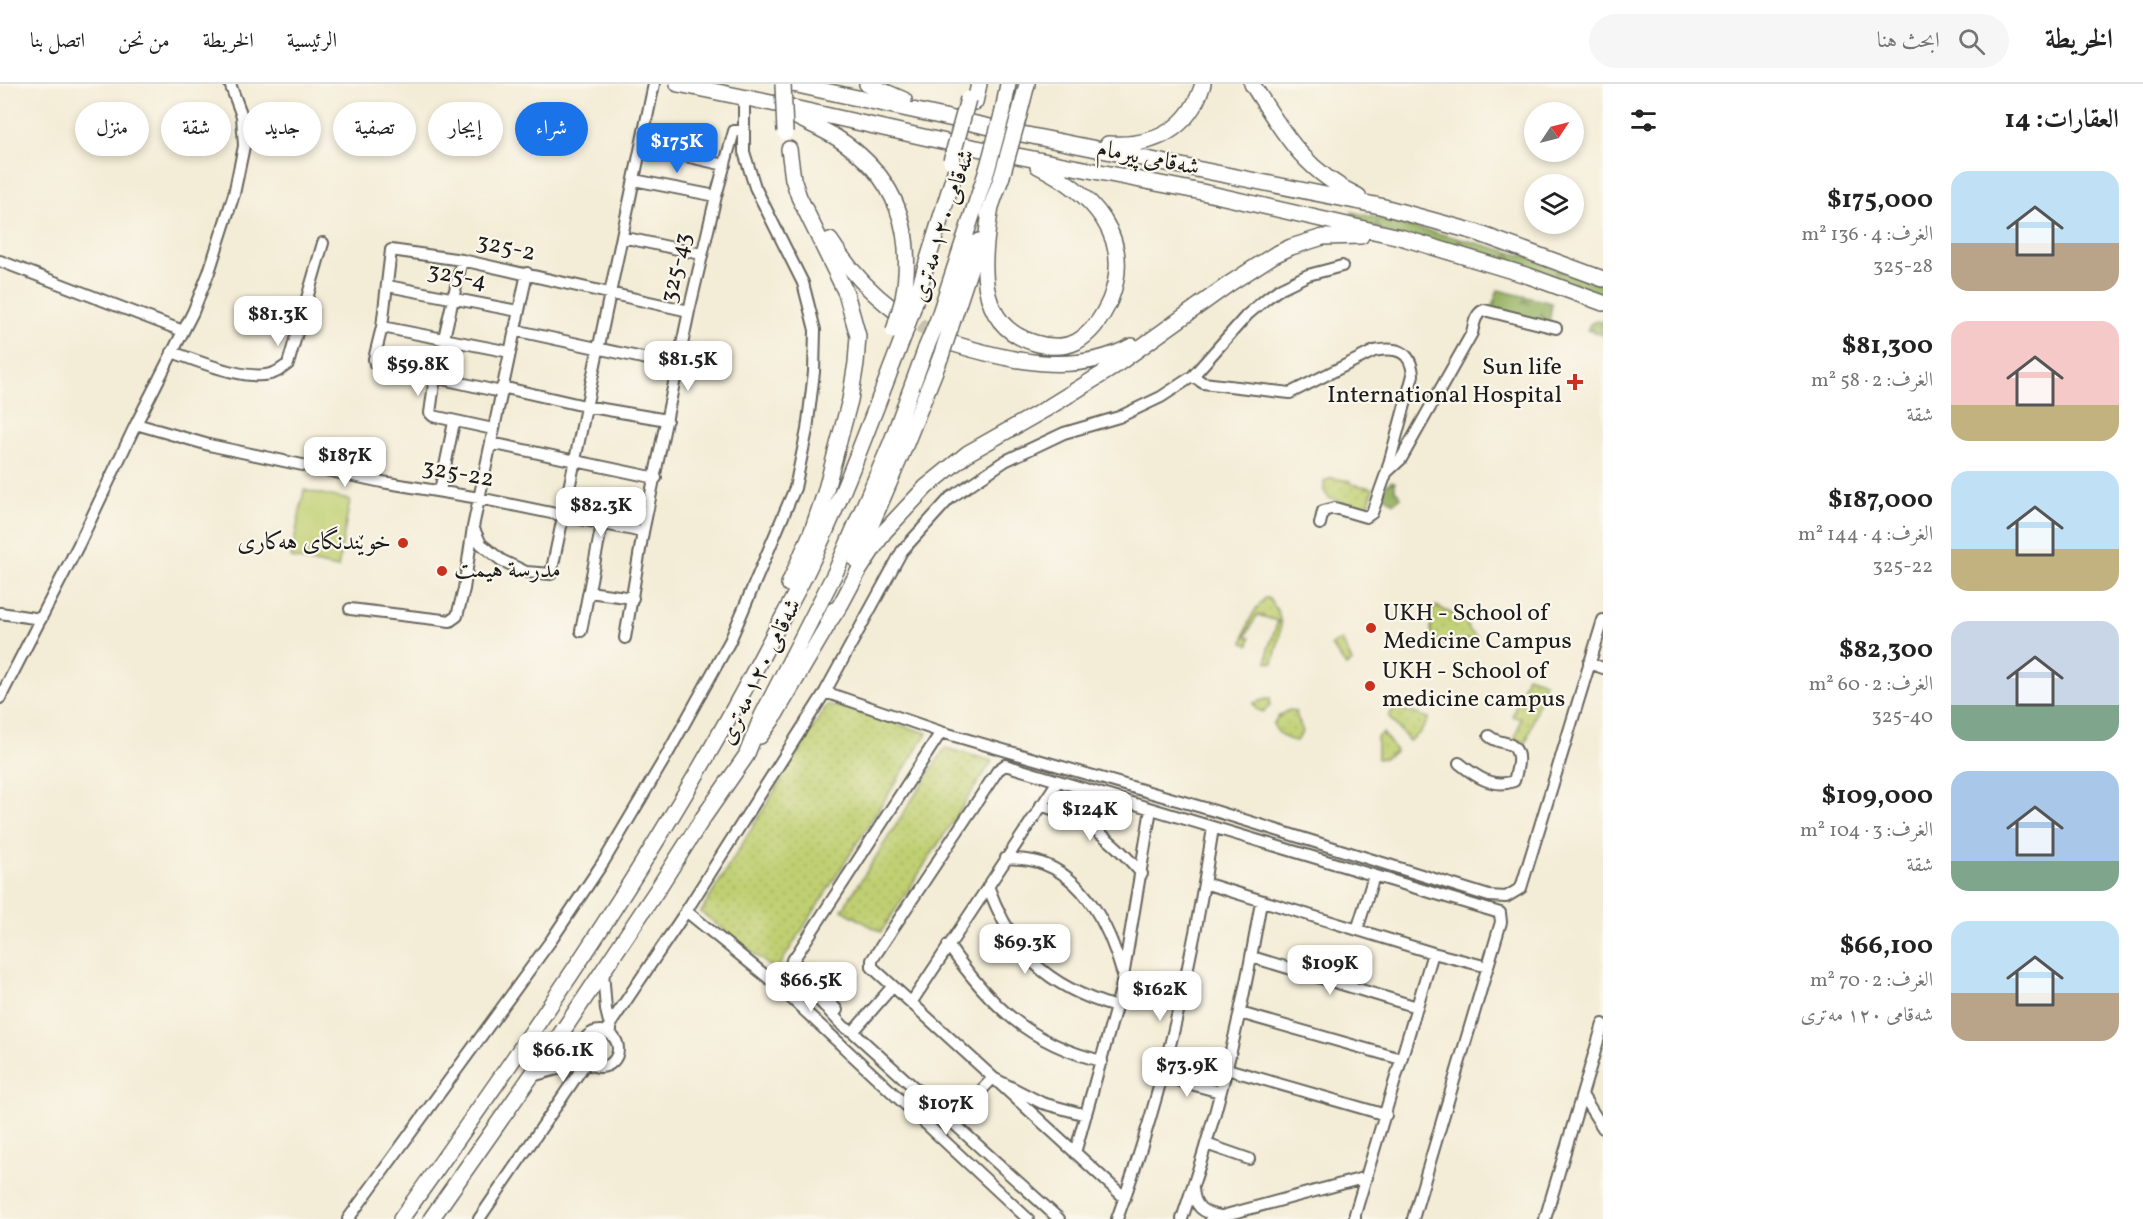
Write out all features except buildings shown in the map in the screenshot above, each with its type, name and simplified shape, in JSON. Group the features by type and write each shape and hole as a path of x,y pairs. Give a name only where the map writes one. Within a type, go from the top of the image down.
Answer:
{"highway":[{"name":"شەقامی پیرمام","path":"678,84 1019,157 1202,192 1400,237 1529,276 1603,303"},
{"path":"771,103 844,143 866,162 887,187 901,217 907,248 904,306 870,289 840,255 814,212 794,167 789,149 785,132 783,84"},
{"name":"شەقامی پیرمام","path":"793,84 1023,134 1380,206 1475,232 1603,279"},
{"path":"867,84 955,118"},
{"name":"شەقامی ١٢٠ مەتری","path":"401,1219 528,1037 640,870 728,721 810,564 836,506 899,333 904,306 938,231 972,95 979,84"},
{"name":"شەقامی ١٢٠ مەتری","path":"431,1219 532,1076 746,756 762,716 836,571 891,442 926,348 945,338 1004,111 1008,84"},
{"path":"831,619 902,456 1002,176 1027,84"},
{"path":"1023,134 1112,144 1135,143 1155,138 1172,130 1185,119 1196,104 1203,84"},
{"path":"1252,84 1300,155 1319,173 1342,189 1380,206"},
{"path":"728,721 821,507 850,399 856,363 858,336 849,301 799,197 793,179 789,149"},
{"path":"991,206 985,242 984,276 991,304 998,317 1009,330 1030,342 1057,346 1077,341 1094,327 1112,294 1117,267 1110,230 1087,198 1075,188 1060,176 1019,157"},
{"path":"746,756 772,720 858,572 884,532 945,470 968,453 1112,368 1229,284 1274,255 1323,237 1344,235 1400,237"},
{"path":"945,338 988,354 1030,362 1078,363 1126,348 1176,321"}],"street":[{"path":"0,698 87,528 183,331 216,252 231,204 244,136 242,116 230,84"},
{"path":"473,527 481,544 501,560 526,572 551,574 654,84"},
{"path":"348,1219 552,939 604,861 668,753 730,641 795,488 807,430 814,372 815,330 803,283 755,187 744,152 744,97"},
{"name":"325-43","path":"625,638 643,532 701,254 734,131 743,130"},
{"path":"641,146 725,165"},
{"path":"634,180 716,196"},
{"path":"622,237 701,254"},
{"path":"172,352 223,370 264,376 277,372 288,364 323,243"},
{"name":"325-2","path":"387,286 391,250 462,260 526,273 689,311"},
{"path":"462,260 435,377 430,414 454,422 493,429"},
{"path":"0,261 183,331"},
{"path":"609,1031 825,692 902,551 950,498 1005,461 1064,433 1141,408 1193,376 1247,315 1281,288 1308,275 1342,266"},
{"path":"350,609 450,621 457,616 464,589 473,527 490,442 526,273"},
{"path":"387,286 375,364 585,406 668,420"},
{"name":"325-4","path":"387,286 518,311"},
{"path":"1387,471 1401,459 1472,333 1480,312 1484,310 1556,328"},
{"path":"382,327 510,352"},
{"path":"514,330 679,366"},
{"path":"1193,376 1203,383 1290,393 1374,351 1397,350 1406,355 1412,364 1413,375 1387,471 1372,513 1369,516 1335,508 1323,511 1320,524"},
{"path":"440,491 454,422"},
{"name":"325-22","path":"136,424 209,445 382,482 479,498 643,532"},
{"path":"490,442 656,478"},
{"path":"581,631 602,524"},
{"path":"589,592 633,598"},
{"path":"0,613 41,619"},
{"path":"825,692 941,732 1215,811 1489,896 1506,897 1521,888 1603,620"},
{"path":"1589,663 1603,668"},
{"path":"777,985 941,732"},
{"path":"1459,764 1472,774 1491,783 1504,785 1514,781 1519,756 1516,749 1509,744 1498,743 1489,736"},
{"path":"1125,1198 873,969 872,960 998,770 1008,765 1498,912 1502,920 1413,1219"},
{"path":"911,1003 1058,781"},
{"path":"1041,805 1078,819 1102,833 1142,874"},
{"path":"1075,1153 1121,989 1142,874 1151,809"},
{"path":"1117,1219 1162,1076 1204,884 1213,828"},
{"path":"1006,858 1040,863 1066,877 1080,889 1107,932 1123,976"},
{"path":"1357,930 1374,876"},
{"path":"1204,884 1433,953 1488,967"},
{"path":"988,886 1007,930 1020,949 1035,964 1048,976 1079,995 1116,1007"},
{"path":"1182,1219 1227,1069 1252,957 1261,902"},
{"path":"686,911 777,985 1028,1219"},
{"path":"948,945 985,994 1021,1025 1062,1048 1080,1056 1102,1061"},
{"path":"1355,1219 1433,953"},
{"path":"1252,957 1417,1007"},
{"path":"790,964 847,1020 853,1032 1059,1219"},
{"path":"603,971 609,1031 618,1047 615,1059 610,1063 599,1066 588,1061 582,1052 584,1041 591,1033 609,1031"},
{"path":"853,1032 892,987"},
{"path":"1121,989 1180,999"},
{"path":"1240,1013 1401,1059"},
{"path":"1545,1219 1603,1024"},
{"path":"532,1076 588,1061"},
{"path":"479,1219 588,1061"},
{"path":"1227,1069 1386,1115"},
{"path":"1162,1076 1220,1092"},
{"path":"993,1078 1042,1103 1086,1115"},
{"path":"952,1121 993,1078"},
{"path":"1582,1095 1603,1128"},
{"path":"1206,1144 1249,1159"},
{"path":"1193,1184 1194,1199 1200,1208 1216,1218 1367,1178"}],"green space":[{"path":"1352,212 1528,257 1603,286 1603,297 1352,222"},
{"path":"1498,290 1552,303 1548,331 1490,312"},
{"path":"1597,320 1603,322 1603,335 1587,330 1590,324"},
{"path":"1331,478 1351,481 1351,484 1372,488 1368,507 1360,508 1329,498 1324,491 1324,482"},
{"path":"1391,481 1395,482 1395,490 1401,497 1394,503 1385,496 1383,488"},
{"path":"304,490 350,500 338,568 291,558"},
{"path":"1265,598 1268,598 1278,613 1281,629 1273,663 1267,662 1268,649 1278,621 1257,615 1246,636 1250,638 1249,645 1243,643 1250,619"},
{"path":"1436,606 1465,620 1469,630 1478,638 1441,645 1434,637 1431,628 1433,608"},
{"path":"1342,640 1352,662 1346,666 1331,645"},
{"path":"1527,676 1545,682 1526,743 1515,739 1521,719 1512,716"},
{"path":"1270,698 1270,706 1263,712 1256,709 1253,703"},
{"path":"826,706 840,707 927,733 776,971 701,912"},
{"path":"1394,707 1429,718 1420,733 1409,741 1389,717"},
{"path":"1289,710 1295,711 1303,732 1297,741 1283,736 1273,724 1279,716"},
{"path":"1383,733 1396,751 1385,758 1377,759 1377,737"},
{"path":"945,748 992,761 881,932 842,910"}],"tunnel":[{"path":"900,313 943,339"}],"place":[{"name":"Sun life International Hospital","path":"1575,382"},
{"name":"خوێندنگای هەکاری","path":"403,543"},
{"name":"مدرسة هيمت","path":"442,571"},
{"name":"UKH - School of Medicine Campus","path":"1371,628"},
{"name":"UKH - School of medicine campus","path":"1370,686"}]}
